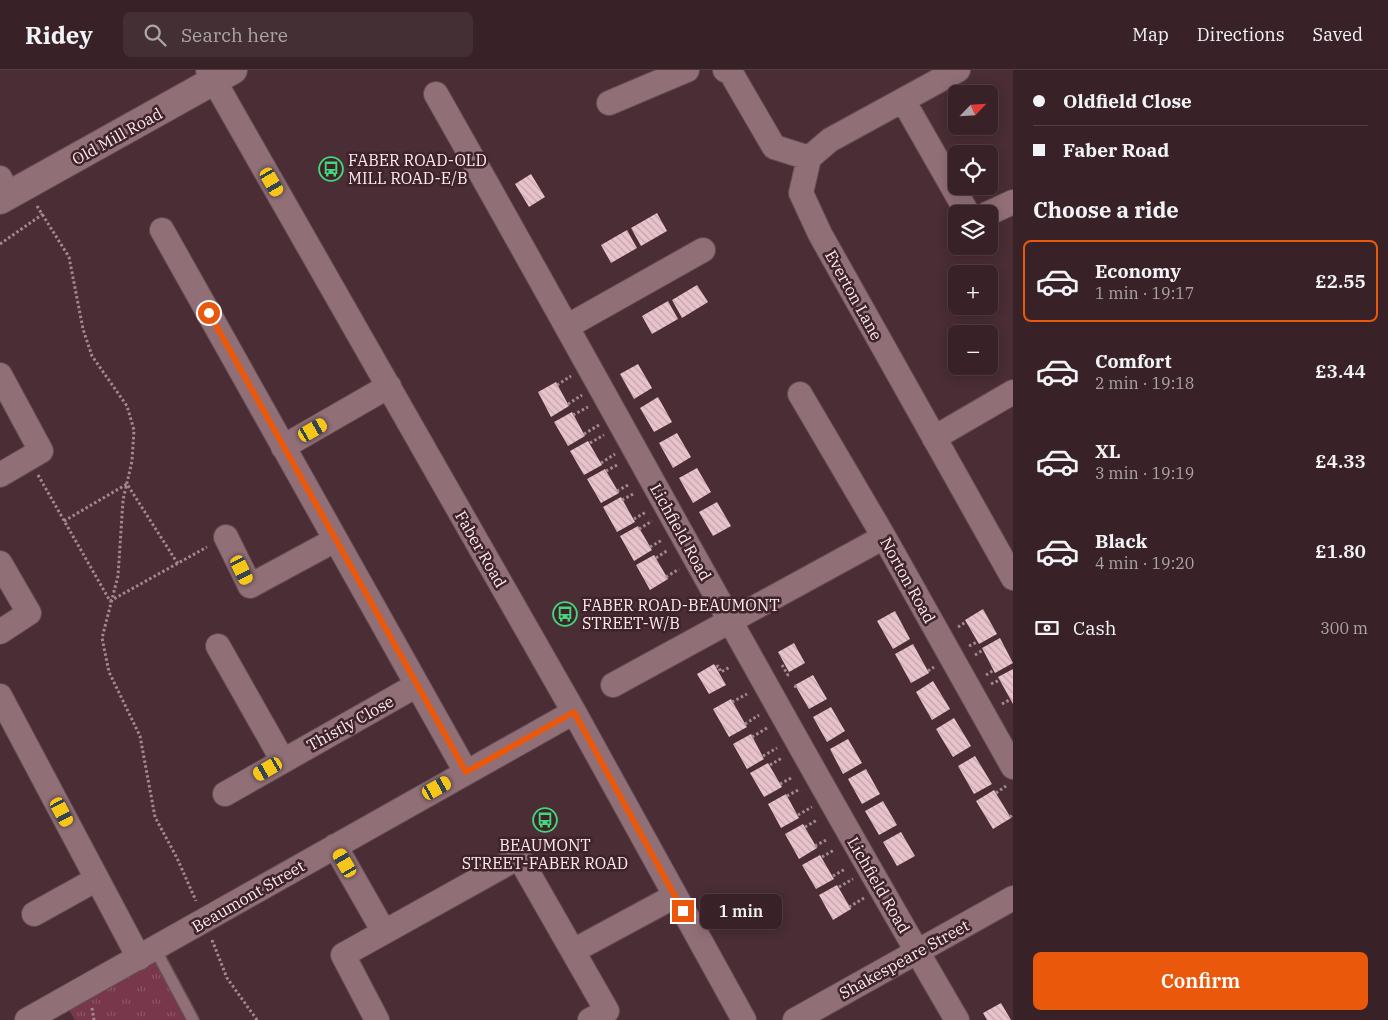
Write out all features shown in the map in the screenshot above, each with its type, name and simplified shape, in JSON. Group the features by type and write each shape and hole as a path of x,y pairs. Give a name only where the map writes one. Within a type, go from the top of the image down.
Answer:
{"street":[{"path":"725,70 731,73 774,146 810,158 830,140 958,70"},
{"path":"609,103 673,72"},
{"name":"Old Mill Road","path":"9,190 218,74"},
{"name":"Faber Road","path":"218,74 389,386 574,712 744,1020"},
{"name":"Lichfield Road","path":"436,94 568,326 729,621 957,1020"},
{"path":"903,100 963,205"},
{"name":"Everton Lane","path":"810,158 801,193 820,234 1013,578"},
{"path":"998,209 1013,202"},
{"path":"162,230 466,772"},
{"path":"568,326 703,250"},
{"path":"0,375 41,451 0,475"},
{"path":"283,447 389,386"},
{"path":"934,438 1013,392"},
{"name":"Norton Road","path":"800,394 884,537 1013,767"},
{"path":"226,537 250,586 335,540"},
{"path":"613,685 884,537"},
{"path":"0,563 29,613 0,632"},
{"path":"218,646 283,761"},
{"name":"Thistly Close","path":"225,794 417,685"},
{"path":"0,696 97,879 147,954"},
{"name":"Beaumont Street","path":"26,1020 147,954 574,712"},
{"path":"335,846 384,932"},
{"path":"377,1020 343,955 519,858 607,1011 590,1020"},
{"path":"34,914 97,879"},
{"path":"573,951 675,896"},
{"name":"Shakespeare Street","path":"796,1020 1013,898"}],"lane":[{"path":"147,954 193,1020"}],"path":[{"path":"9,190 42,214 69,258 83,329 92,356 127,406 130,414 134,430 132,461 122,500 118,576 102,638 109,672 140,736 155,817 177,858 227,978 258,1020"},
{"path":"0,244 42,214"},
{"path":"28,459 110,601"},
{"path":"64,521 127,484"},
{"path":"127,484 178,564"},
{"path":"110,601 226,537"},
{"path":"782,665 788,675 790,674"},
{"path":"716,667 718,666 722,672 730,667"}],"green space":[{"path":"160,958 189,1020 75,1020 69,1010"}],"building":[{"path":"531,174 545,197 529,207 515,184"},
{"path":"657,213 667,231 641,246 631,228"},
{"path":"627,230 637,248 611,263 601,245"},
{"path":"697,285 708,302 682,318 672,300"},
{"path":"668,301 678,319 652,334 642,316"},
{"path":"638,364 652,388 634,399 620,374"},
{"path":"556,382 569,406 551,417 538,392"},
{"path":"658,397 672,422 654,432 640,408"},
{"path":"572,412 585,436 568,446 554,422"},
{"path":"677,433 691,457 673,468 659,443"},
{"path":"588,441 602,465 584,475 570,451"},
{"path":"697,468 711,492 693,503 679,478"},
{"path":"605,469 619,493 601,503 587,479"},
{"path":"621,497 635,522 617,532 603,507"},
{"path":"717,502 731,526 713,536 699,512"},
{"path":"638,526 652,550 634,561 620,536"},
{"path":"654,555 668,579 650,590 636,565"},
{"path":"983,609 997,634 979,644 965,620"},
{"path":"895,611 910,639 893,649 877,621"},
{"path":"1000,638 1013,663 995,673 982,648"},
{"path":"794,643 805,663 789,672 778,652"},
{"path":"913,644 929,673 911,683 895,654"},
{"path":"714,664 726,685 709,694 697,674"},
{"path":"1013,669 1013,704 998,677"},
{"path":"813,675 827,699 809,709 795,685"},
{"path":"933,681 950,709 932,720 916,692"},
{"path":"731,699 747,727 729,737 713,709"},
{"path":"831,707 845,731 827,742 813,717"},
{"path":"954,718 971,746 953,757 936,729"},
{"path":"751,734 764,759 747,769 733,744"},
{"path":"848,739 862,763 843,774 830,749"},
{"path":"975,756 992,784 974,794 958,766"},
{"path":"768,763 782,787 764,797 750,773"},
{"path":"866,769 880,794 862,804 848,779"},
{"path":"994,790 1011,818 993,829 976,801"},
{"path":"786,794 799,818 781,828 768,804"},
{"path":"883,801 897,825 879,835 865,811"},
{"path":"803,824 817,848 799,859 785,834"},
{"path":"901,832 915,856 897,866 883,842"},
{"path":"820,855 834,879 816,889 802,865"},
{"path":"837,885 851,909 833,920 819,895"},
{"path":"1001,1003 1011,1020 987,1020 983,1013"}],"place":[{"name":"FABER ROAD-OLD MILL ROAD-E/B","path":"331,169"},
{"name":"FABER ROAD-BEAUMONT STREET-W/B","path":"565,614"},
{"name":"BEAUMONT STREET-FABER ROAD","path":"545,820"}],"route":[{"path":"209,313 466,772 574,712 683,911"}]}
